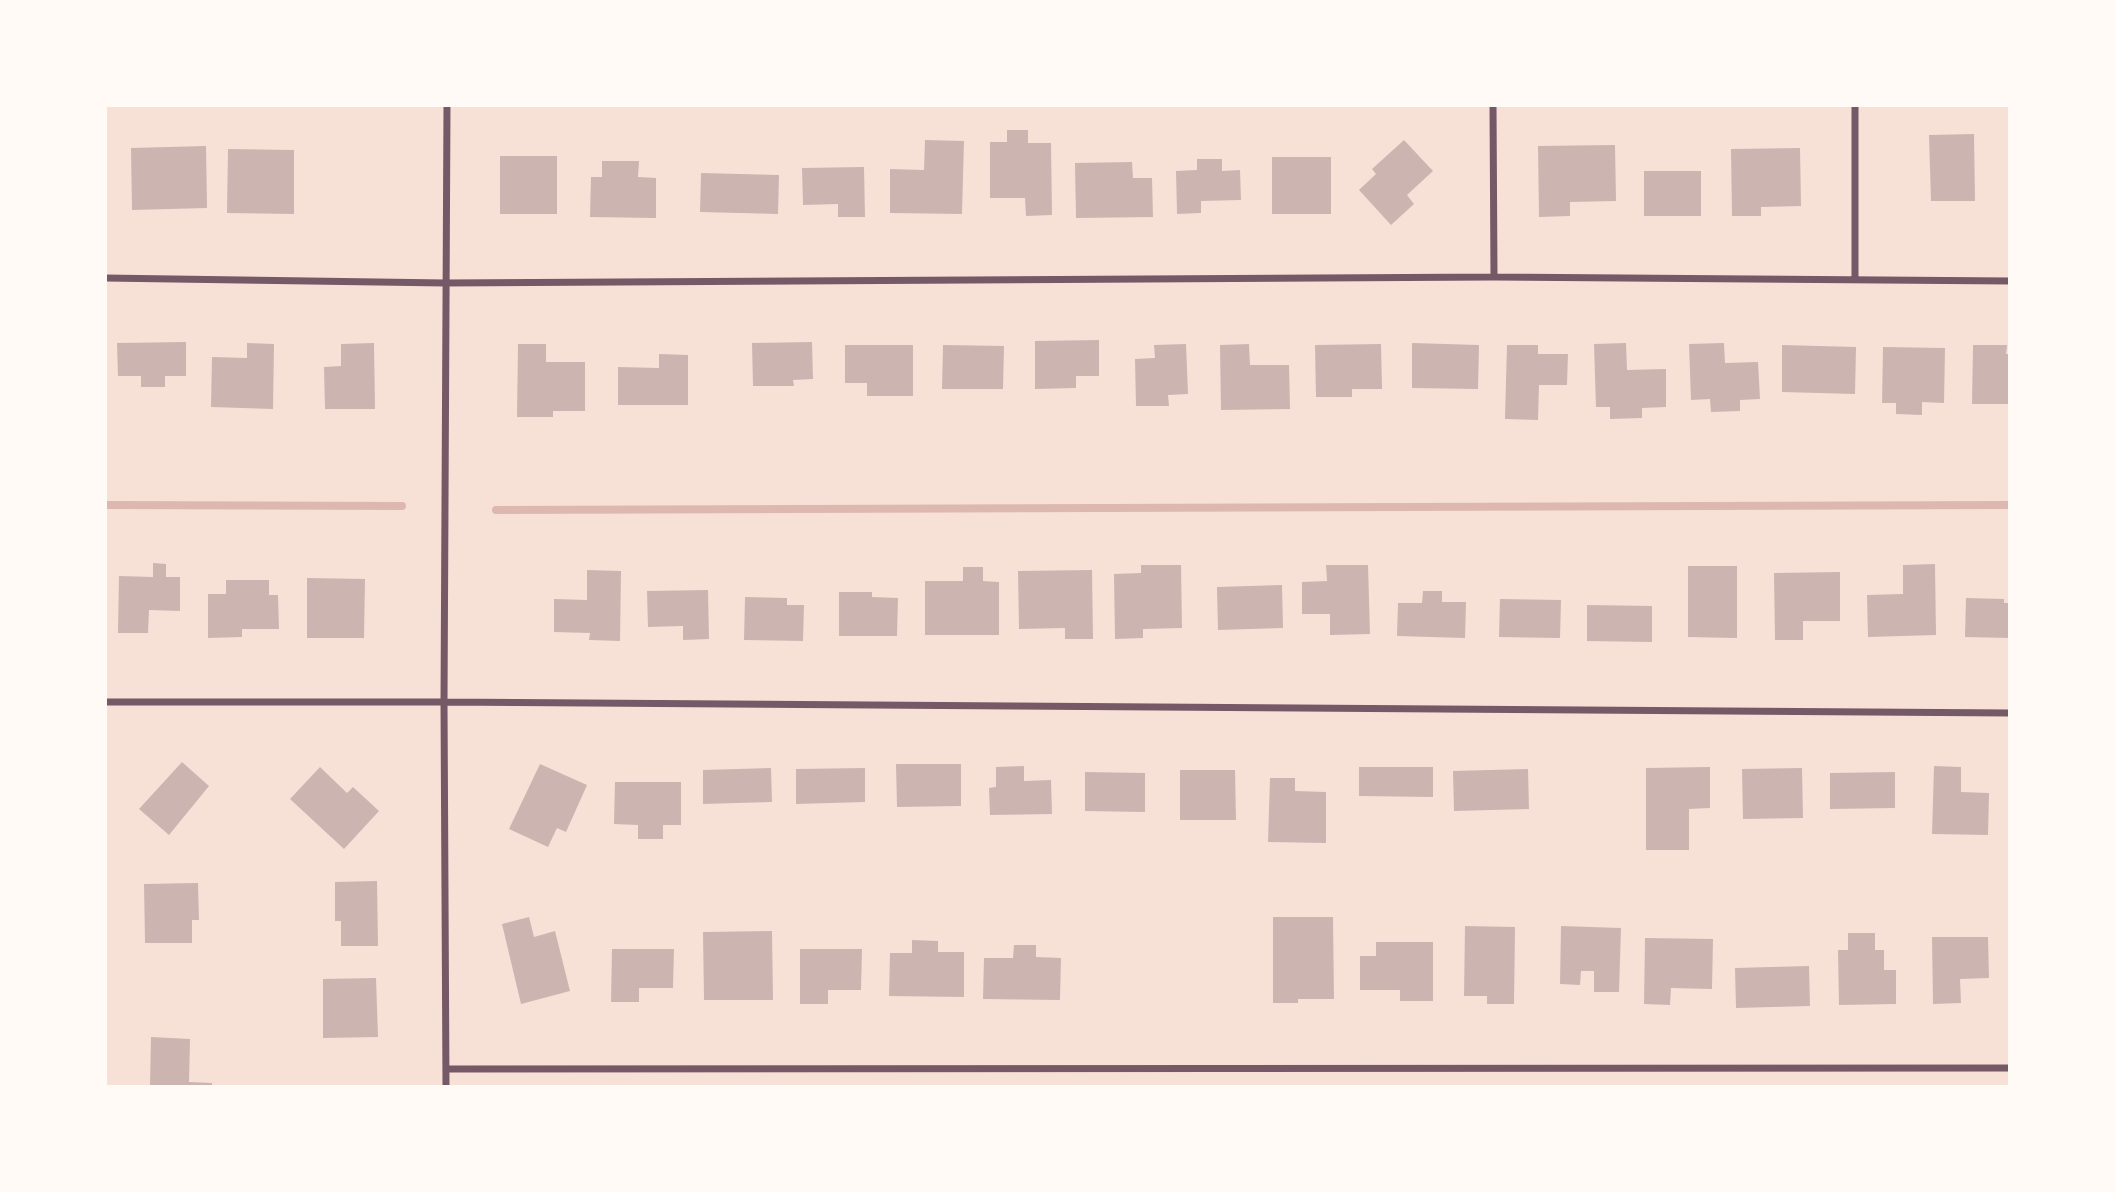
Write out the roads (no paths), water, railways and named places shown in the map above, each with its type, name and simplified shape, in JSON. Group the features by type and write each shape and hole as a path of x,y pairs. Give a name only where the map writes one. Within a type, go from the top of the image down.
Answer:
{"street":[{"path":"446,1087 444,702 447,105"},
{"path":"1493,105 1494,277"},
{"path":"1855,105 1855,278"},
{"path":"105,278 445,283 1494,277 2010,281"},
{"path":"105,702 2010,713"},
{"path":"446,1069 2010,1068"}],"waterway":[{"path":"105,505 402,506"},
{"path":"496,510 2010,505"}]}
